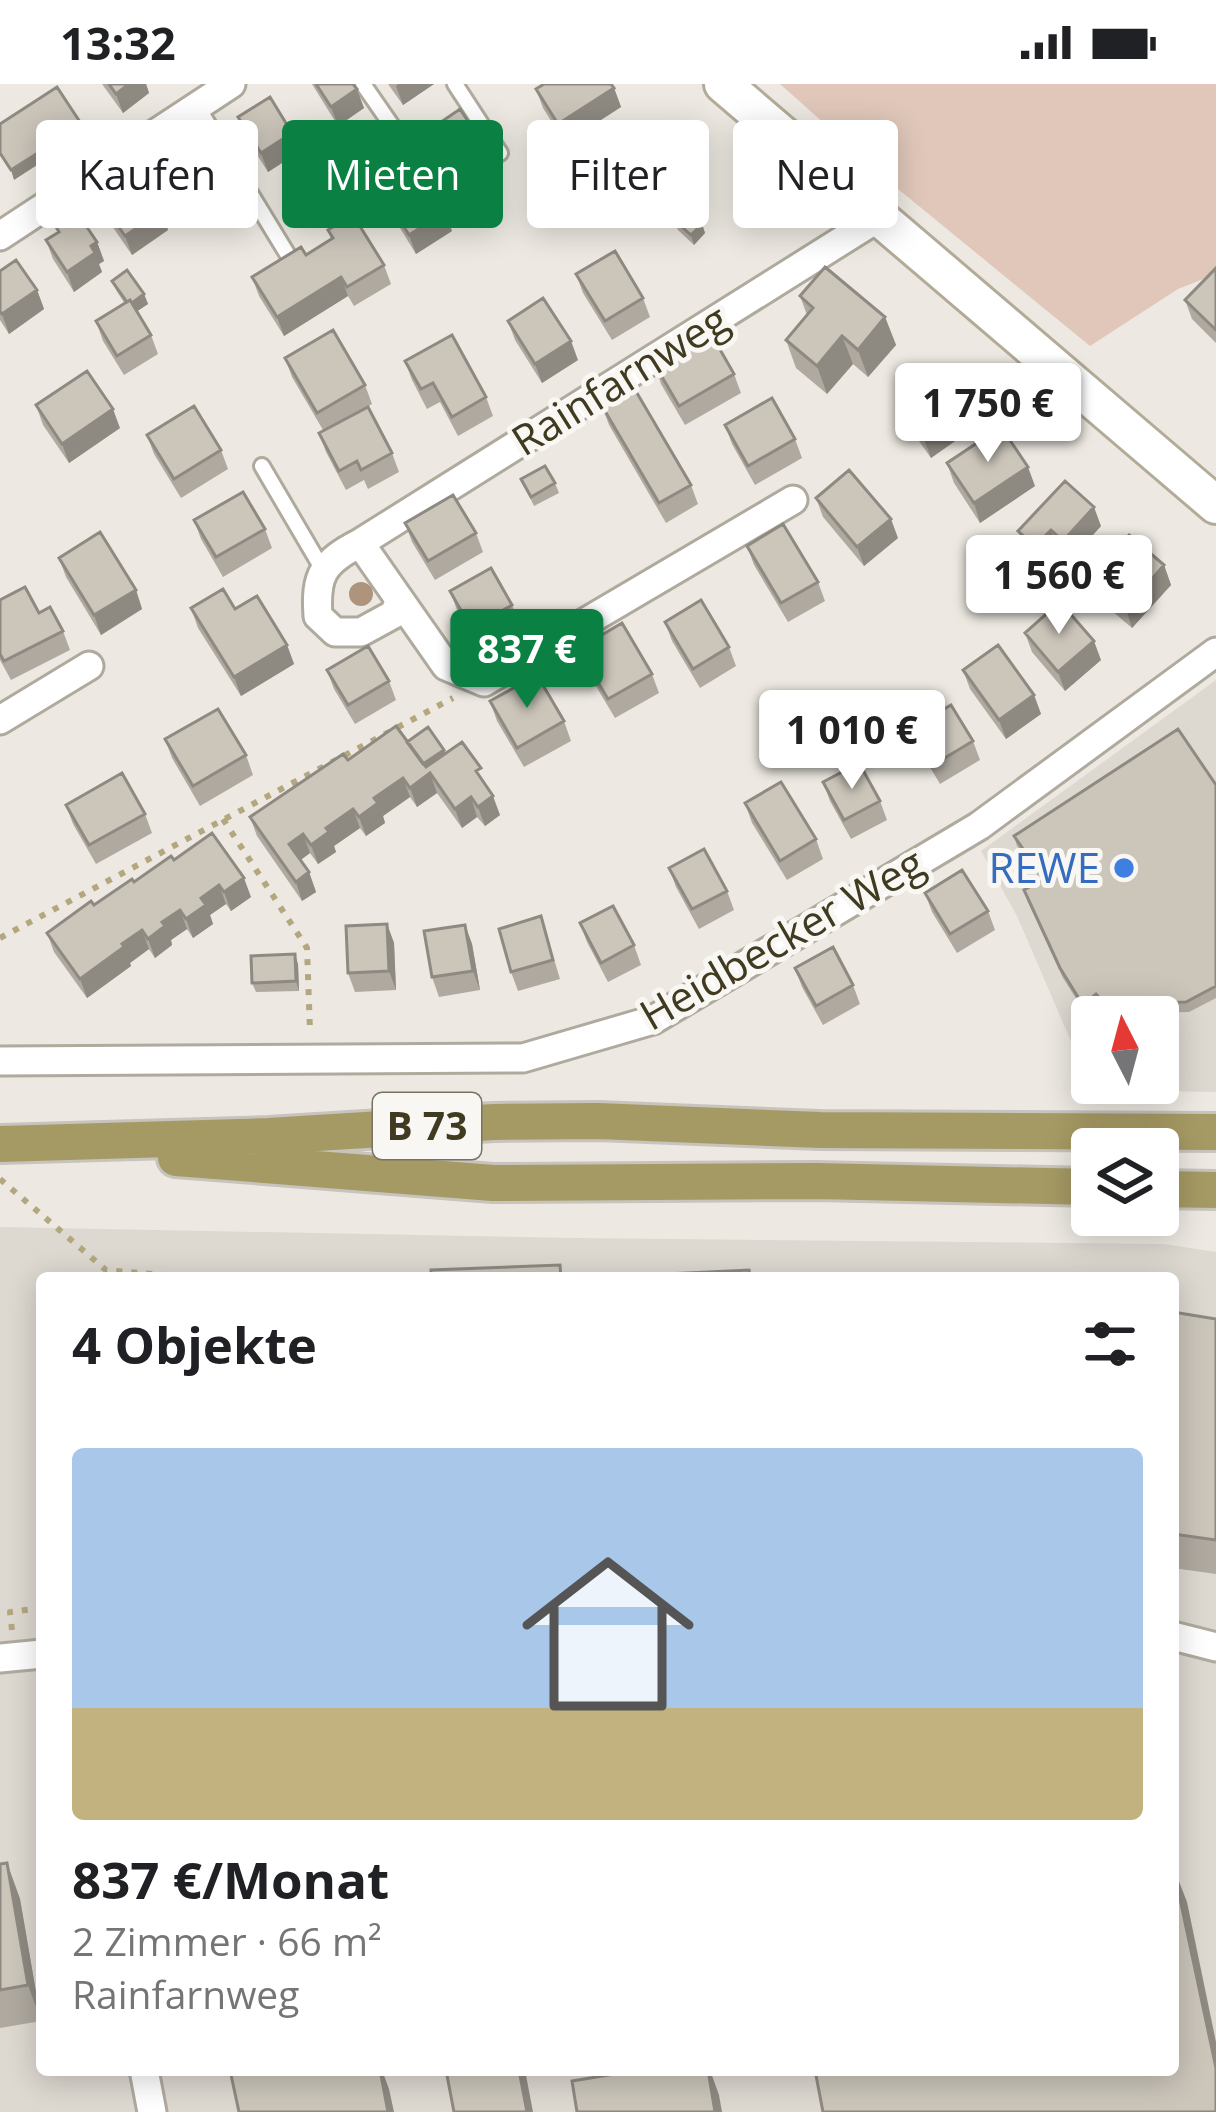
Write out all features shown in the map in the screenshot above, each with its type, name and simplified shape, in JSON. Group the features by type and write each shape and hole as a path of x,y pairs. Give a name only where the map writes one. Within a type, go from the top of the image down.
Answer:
{"main road":[{"path":"723,84 766,120"},
{"path":"895,228 1216,505"},
{"name":"B 73","path":"17,1144 556,1121 820,1130 1216,1132"},
{"name":"B 73","path":"17,1144 493,1183 816,1181 1071,1187"},
{"path":"1179,1189 1216,1190"}],"street":[{"path":"0,236 232,84"},
{"name":"Rainfarnweg","path":"323,570 339,554 862,228"},
{"path":"360,543 446,666 484,682 793,500"},
{"path":"323,570 316,590 318,616 335,632 361,632 394,614 399,602"},
{"name":"Heidbecker Weg","path":"0,1061 523,1058 653,1020 980,826 1216,652"},
{"path":"0,720 89,666"},
{"path":"1179,1638 1216,1647"},
{"path":"0,1658 36,1655"},
{"path":"145,2076 152,2112"}],"lane":[{"path":"363,84 388,120"},
{"path":"455,84 478,120"},
{"path":"196,106 294,265"},
{"path":"262,466 323,570"}],"path":[{"path":"0,938 484,682"},
{"path":"223,819 308,948 311,1060"},
{"path":"0,1179 106,1270 129,1272"}],"shaded area":[{"path":"780,84 1216,84 1216,274 1178,289 1090,346 898,189 898,120 820,120"},
{"name":"REWE","path":"1216,680 1216,1092 1179,1091 1179,996 1071,996 1071,1041 1017,916 981,851"},
{"path":"0,1227 1164,1244 1216,1252 1216,2112 0,2112"}],"building":[{"path":"109,84 129,84 116,94"},
{"path":"316,84 353,84 357,89 331,107"},
{"path":"544,84 611,84 614,88 564,120 555,120 536,89"},
{"path":"57,87 79,120 36,120 36,154 11,170 0,153 0,124"},
{"path":"270,97 284,120 282,139 261,153 258,120 238,117"},
{"path":"460,109 467,120 444,120"},
{"path":"57,228 88,228 97,242 91,246 95,253 67,272 46,240 59,232"},
{"path":"361,228 384,265 347,287 341,277 277,317 252,277 301,247 306,255 333,238 328,230"},
{"path":"615,251 643,298 605,321 576,274"},
{"path":"16,260 37,290 2,314 0,271"},
{"path":"825,267 885,317 858,350 842,336 817,366 786,340 813,308 800,296"},
{"path":"1216,268 1216,330 1185,300"},
{"path":"127,270 144,294 132,303 112,281"},
{"path":"543,298 571,341 535,364 508,321"},
{"path":"130,300 151,335 117,356 96,321"},
{"path":"333,330 365,385 317,413 285,358"},
{"path":"710,332 734,374 679,406 655,365"},
{"path":"452,335 486,397 452,417 433,383 421,389 405,361"},
{"path":"87,371 113,409 62,444 36,405"},
{"path":"938,371 965,410 924,439 897,401"},
{"path":"634,388 691,485 659,503 602,406"},
{"path":"772,398 795,439 748,466 725,425"},
{"path":"194,406 221,450 174,479 147,435"},
{"path":"368,407 392,453 361,470 357,461 339,471 319,433"},
{"path":"1001,427 1028,467 974,503 947,463"},
{"path":"545,466 555,483 531,497 521,479"},
{"path":"849,470 891,519 857,547 816,498"},
{"path":"1065,481 1094,507 1063,541 1051,530 1035,546 1018,531"},
{"path":"243,492 265,529 216,557 194,520"},
{"path":"453,495 476,533 428,561 405,523"},
{"path":"783,524 818,582 781,603 747,546"},
{"path":"100,532 136,590 94,615 59,558"},
{"path":"1129,535 1164,565 1126,609 1090,579"},
{"path":"491,568 512,605 471,628 450,591"},
{"path":"25,587 39,613 50,607 63,631 4,661 0,600"},
{"path":"223,589 235,609 257,596 287,645 234,677 191,608"},
{"path":"701,600 729,647 693,669 665,622"},
{"path":"1060,602 1094,641 1058,672 1025,633"},
{"path":"622,623 652,674 608,699 578,649"},
{"path":"998,645 1034,695 999,720 963,670"},
{"path":"368,646 389,681 348,705 327,670"},
{"path":"537,675 564,721 517,748 490,701"},
{"path":"951,705 973,741 933,765 911,728"},
{"path":"218,709 246,755 193,786 165,739"},
{"path":"396,726 426,767 462,742 493,796 478,807 471,797 455,809 430,773 410,788 403,778 374,798 378,803 359,817 353,809 311,845 303,834 289,844 309,872 296,882 250,817 343,754 348,760"},
{"path":"428,727 444,750 423,764 407,742"},
{"name":"REWE","path":"1178,729 1216,785 1216,986 1186,1002 1179,1002 1179,996 1077,996 1024,890 1044,879 1014,836"},
{"path":"859,763 880,801 844,820 823,782"},
{"path":"122,773 145,814 89,845 66,805"},
{"path":"781,782 816,839 780,861 745,803"},
{"path":"212,833 244,878 224,892 219,885 201,898 206,905 186,919 180,910 148,939 142,930 80,979 47,933 91,901 94,905"},
{"path":"704,849 727,891 692,909 669,868"},
{"path":"962,870 988,911 950,934 925,893"},
{"path":"613,906 634,945 601,963 580,923"},
{"path":"541,916 553,960 511,972 499,929"},
{"path":"387,924 389,971 348,973 346,926"},
{"path":"465,925 473,971 432,977 424,931"},
{"path":"833,947 853,985 816,1006 795,968"},
{"path":"295,954 296,981 252,983 251,956"},
{"path":"560,1265 561,1272 431,1272"},
{"path":"1179,1313 1216,1319 1216,1540 1179,1535"},
{"path":"7,1863 28,1985 0,1990 0,1864"},
{"path":"1179,1894 1216,2068 1216,2112 823,2112 816,2076 1179,2076"},
{"path":"231,2076 381,2076 388,2112 239,2112"},
{"path":"447,2076 520,2076 527,2112 454,2112"},
{"path":"602,2076 709,2076 715,2112 577,2112 572,2081"}],"place":[{"name":"REWE","path":"1124,868"}]}
